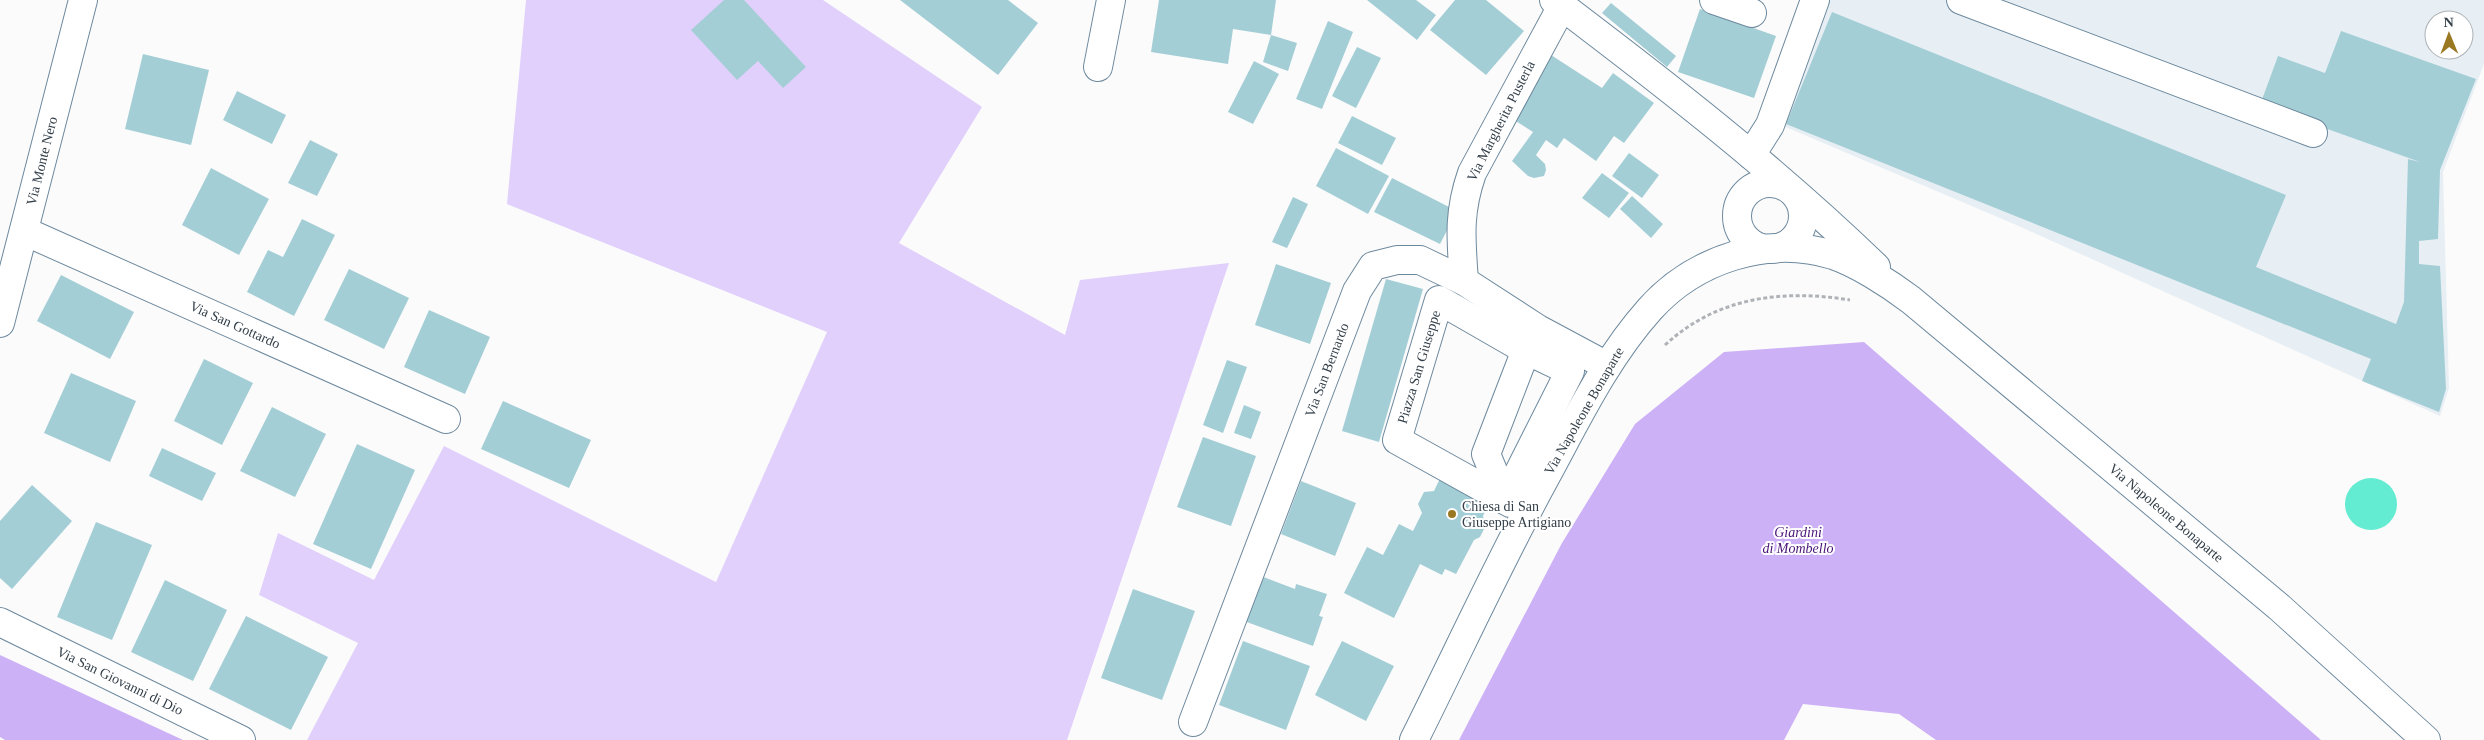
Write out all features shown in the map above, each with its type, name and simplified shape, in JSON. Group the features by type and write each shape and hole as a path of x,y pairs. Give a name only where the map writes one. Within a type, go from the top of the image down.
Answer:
{"street":[{"name":"Via Monte Nero","path":"0,323 83,0"},
{"path":"1098,67 1110,0"},
{"path":"1714,0 1752,13"},
{"path":"1751,155 1770,125 1816,0"},
{"path":"1961,0 2313,133"},
{"name":"Via Napoleone Bonaparte","path":"1558,3 1751,155 1791,191 1826,218 1901,292 2278,607 2426,740"},
{"name":"Via Margherita Pusterla","path":"1464,281 1461,215 1472,173 1558,3"},
{"path":"1778,184 1791,191 1802,206 1802,226 1791,242 1774,249 1754,245 1744,237 1738,223 1739,204 1746,193 1759,185 1778,184"},
{"name":"Via San Gottardo","path":"24,231 446,419"},
{"name":"Via Napoleone Bonaparte","path":"1414,740 1516,506 1607,366 1651,308 1686,278 1731,256 1774,249 1796,248 1835,256 1901,292"},
{"name":"Via San Bernardo","path":"1193,722 1357,291 1373,266 1397,260 1420,260 1464,281 1532,339 1607,366"},
{"name":"Piazza San Giuseppe","path":"1439,300 1532,339 1570,372 1516,506 1397,440 1439,300"},
{"path":"1516,506 1486,454 1532,339"},
{"name":"Via San Giovanni di Dio","path":"0,622 241,740"}],"path":[{"path":"1658,351 1672,338 1705,316 1768,296 1809,294 1853,301"}],"shaded area":[{"path":"526,0 823,0 982,107 899,243 1065,335 1080,280 1229,263 1067,740 307,740 358,643 259,595 278,533 374,580 444,446 716,582 827,332 507,204"},
{"path":"1802,0 2484,0 2484,64 2443,172 2449,388 2440,416 2014,224 1762,117"},
{"path":"2366,478 2376,478 2390,485 2397,499 2397,509 2390,523 2376,530 2366,530 2356,526 2349,519 2345,509 2345,499 2349,489 2356,482"}],"green space":[{"name":"Giardini di Mombello","path":"1864,342 2321,740 1936,740 1899,714 1803,704 1784,740 1459,740 1562,543 1635,424 1724,352"},
{"path":"0,655 183,740 5,740 0,737"}],"building":[{"path":"724,0 744,0 806,67 783,88 758,61 737,80 691,30"},
{"path":"900,0 1008,0 1038,23 998,75"},
{"path":"1159,0 1276,0 1271,35 1233,29 1228,64 1151,52"},
{"path":"1367,0 1416,0 1436,15 1417,40"},
{"path":"1455,0 1486,0 1524,31 1486,75 1430,30"},
{"path":"1611,3 1676,56 1667,67 1602,13"},
{"path":"1700,9 1776,36 1754,98 1678,72"},
{"path":"1832,12 2286,195 2256,267 2396,324 2404,302 2408,159 2420,162 2260,105 2278,56 2325,73 2341,31 2476,79 2440,170 2438,239 2419,241 2419,264 2440,266 2446,389 2439,412 2362,381 2371,359 1786,124"},
{"path":"1328,21 1353,32 1322,109 1296,99"},
{"path":"1271,35 1297,43 1288,71 1263,62"},
{"path":"1357,47 1381,58 1356,108 1332,96"},
{"path":"143,54 209,70 191,145 125,129"},
{"path":"1551,55 1602,88 1613,73 1654,103 1624,143 1614,136 1596,161 1564,138 1557,148 1546,140 1536,155 1545,164 1546,170 1544,176 1534,178 1528,176 1512,161 1533,132 1511,118"},
{"path":"1254,61 1279,74 1253,124 1228,112"},
{"path":"237,91 286,115 272,144 223,120"},
{"path":"1352,116 1396,138 1382,165 1338,143"},
{"path":"310,140 338,154 317,196 288,183"},
{"path":"1336,148 1389,176 1368,214 1316,186"},
{"path":"1629,153 1659,175 1642,198 1612,176"},
{"path":"211,168 269,199 239,255 182,225"},
{"path":"1602,173 1629,193 1609,218 1582,198"},
{"path":"1392,178 1457,211 1440,244 1374,212"},
{"path":"1632,196 1663,224 1651,238 1620,209"},
{"path":"1293,197 1308,204 1287,248 1272,242"},
{"path":"302,219 335,235 294,316 247,292 268,250 283,257"},
{"path":"1276,264 1331,283 1310,344 1255,325"},
{"path":"349,269 409,298 384,349 324,320"},
{"path":"61,275 134,312 110,359 37,321"},
{"path":"1386,279 1423,289 1379,442 1342,431"},
{"path":"429,310 490,337 465,394 404,367"},
{"path":"204,359 253,383 222,445 174,421"},
{"path":"1227,360 1247,367 1223,433 1203,425"},
{"path":"71,373 136,401 110,462 44,433"},
{"path":"503,401 591,440 569,488 481,449"},
{"path":"1244,405 1261,412 1251,439 1234,433"},
{"path":"272,407 326,434 295,497 240,471"},
{"path":"1203,437 1256,456 1231,526 1177,507"},
{"path":"357,444 415,470 371,569 313,544"},
{"path":"162,448 216,473 202,501 149,476"},
{"path":"1444,470 1493,495 1483,516 1485,527 1480,537 1474,540 1456,574 1445,569 1442,575 1420,564 1394,618 1344,593 1367,547 1383,555 1399,524 1413,531 1422,513 1418,504 1424,492 1434,491"},
{"path":"1301,481 1356,503 1335,556 1281,534"},
{"path":"32,485 72,521 12,589 0,578 0,521"},
{"path":"96,522 152,545 112,640 57,617"},
{"path":"1261,576 1295,589 1296,584 1327,594 1319,616 1323,617 1313,646 1244,621"},
{"path":"165,580 227,610 193,681 131,652"},
{"path":"1133,589 1195,611 1162,700 1101,678"},
{"path":"246,616 328,657 291,730 209,689"},
{"path":"1243,641 1310,666 1286,730 1219,705"},
{"path":"1342,641 1394,666 1366,721 1315,695"}],"place":[{"name":"Chiesa di San Giuseppe Artigiano","path":"1452,514"}]}
